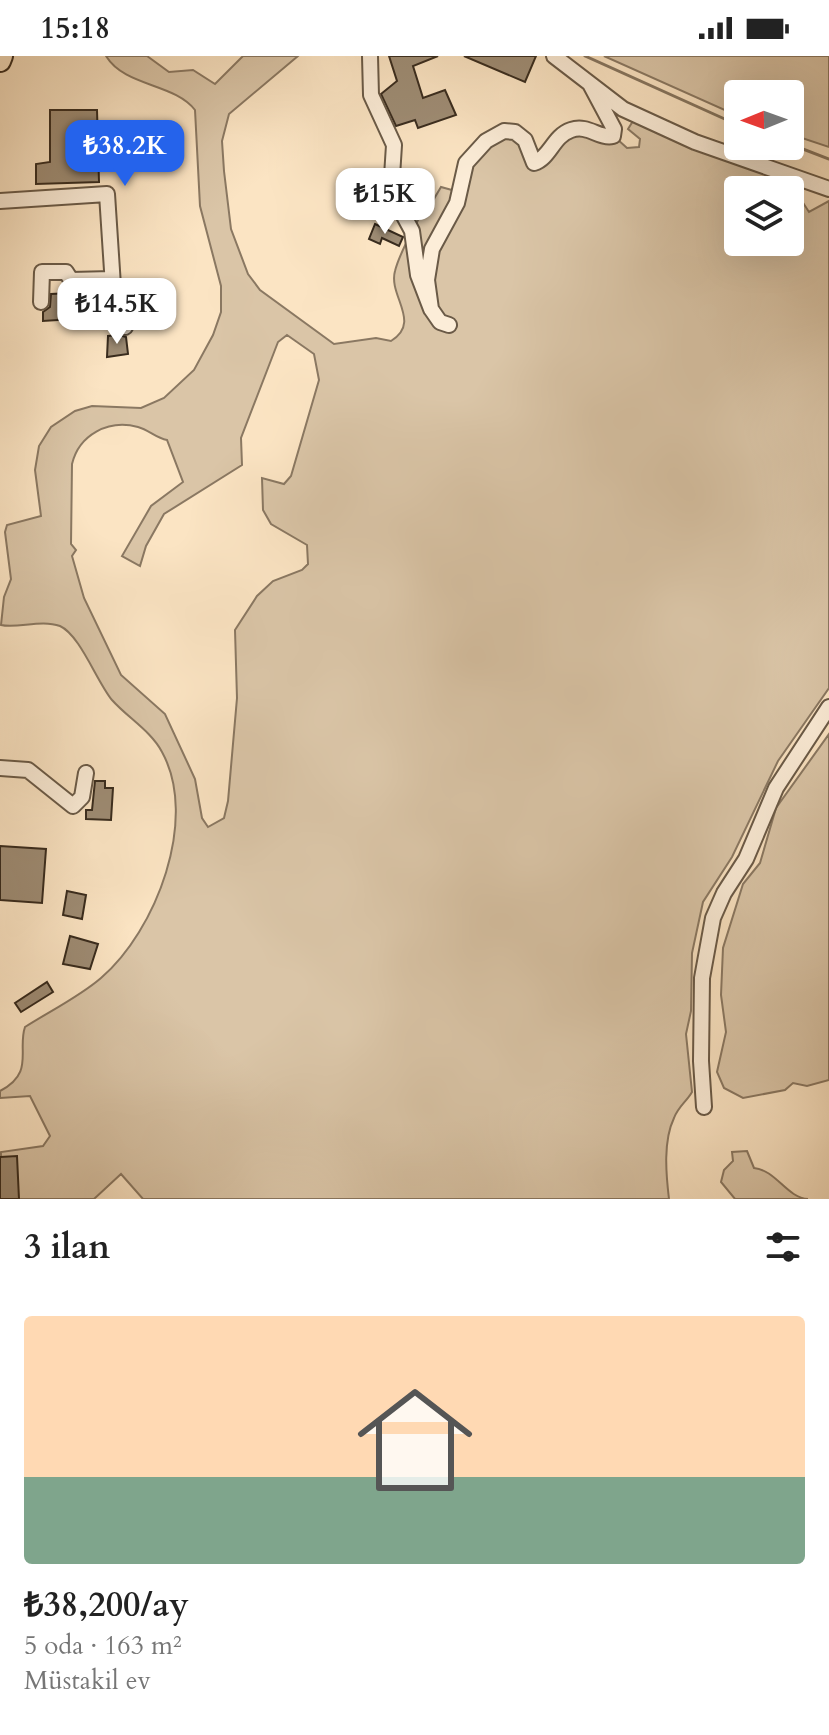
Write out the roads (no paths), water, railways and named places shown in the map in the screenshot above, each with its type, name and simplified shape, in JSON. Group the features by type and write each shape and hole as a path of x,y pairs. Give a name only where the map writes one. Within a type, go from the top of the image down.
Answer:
{"street":[{"path":"370,56 371,95 394,145 390,188 412,233 418,275 431,309 440,322 449,325"},
{"path":"554,56 623,109 666,129 829,189"},
{"path":"431,309 427,280 432,249 457,203 462,170 468,160 486,141 504,131 515,132 525,140 533,163 540,161 555,140 570,130 588,128 607,138 613,136 612,124 590,84"},
{"path":"0,201 107,194 116,310 125,327"},
{"path":"41,302 42,272 66,272 71,280 112,279"},
{"path":"704,1107 702,991 713,918 724,893 744,864 776,788 829,707"},
{"path":"0,768 28,770 73,806 82,797 86,773"}],"waterway":[{"path":"585,56 724,119"},
{"path":"804,149 829,159"}]}
